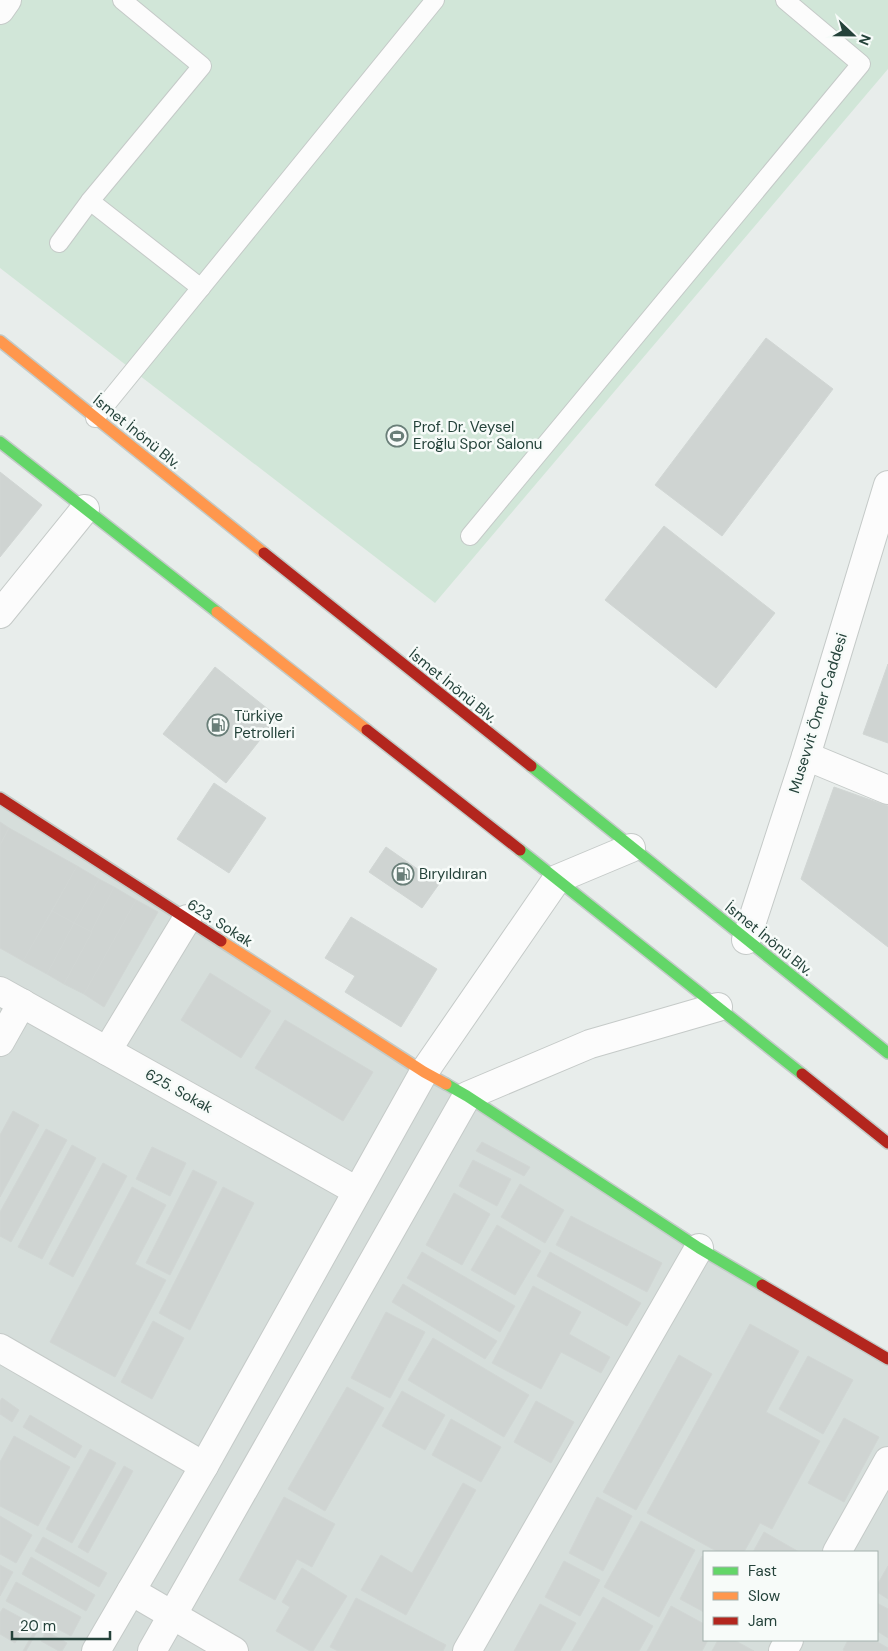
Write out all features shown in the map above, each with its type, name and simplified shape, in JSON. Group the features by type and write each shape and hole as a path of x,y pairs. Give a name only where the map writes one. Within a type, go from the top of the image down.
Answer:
{"main road":[{"name":"İsmet İnönü Blv.","path":"0,341 888,1053"},
{"path":"0,442 888,1143"},
{"name":"623. Sokak","path":"0,798 424,1072 467,1096 699,1248 888,1359"}],"street":[{"path":"0,10 7,0"},
{"name":"Musevvit Ömer Caddesi","path":"746,940 806,756 888,485"},
{"path":"0,614 85,509"},
{"path":"806,756 888,790"},
{"path":"96,1651 204,1466 424,1072 557,880 631,848"},
{"path":"108,1051 187,919"},
{"path":"0,1042 11,997"},
{"name":"625. Sokak","path":"11,997 357,1191"},
{"path":"152,1651 467,1096 590,1044 718,1007"},
{"path":"467,1651 699,1248"},
{"path":"0,1348 204,1466"},
{"path":"839,1551 888,1461"},
{"path":"131,1590 234,1651"}],"lane":[{"path":"59,243 90,201 202,66 122,0"},
{"path":"95,418 436,0"},
{"path":"470,536 861,64 785,0"},
{"path":"90,201 201,288"}],"shaded area":[{"path":"0,798 888,1359 888,1651 0,1651"}],"green space":[{"name":"Prof. Dr. Veysel Eroğlu Spor Salonu","path":"7,0 888,0 888,69 435,603 0,268 0,10"}],"building":[{"path":"766,338 833,389 722,536 655,485"},
{"path":"0,472 42,505 0,557"},
{"path":"664,526 775,613 716,688 605,600"},
{"path":"888,664 888,743 863,734"},
{"path":"215,667 278,717 226,783 163,734"},
{"path":"214,783 266,818 229,873 177,839"},
{"path":"834,787 888,806 888,947 801,879"},
{"path":"0,822 9,828 0,845"},
{"path":"9,828 77,866 23,961 0,948 0,845"},
{"path":"386,847 439,884 422,908 369,872"},
{"path":"77,866 99,879 74,923 52,911"},
{"path":"99,879 114,887 92,932 74,923"},
{"path":"114,887 136,900 84,994 64,984"},
{"path":"136,900 158,912 104,1007 84,994"},
{"path":"52,911 74,923 47,974 23,961"},
{"path":"351,917 437,969 401,1027 345,992 355,976 325,958"},
{"path":"74,923 92,932 64,984 47,974"},
{"path":"210,973 271,1011 241,1058 181,1020"},
{"path":"285,1020 373,1072 343,1121 255,1068"},
{"path":"13,1111 39,1125 0,1197 0,1135"},
{"path":"46,1129 67,1140 11,1242 0,1236 0,1212"},
{"path":"482,1142 530,1167 524,1176 476,1151"},
{"path":"72,1145 96,1158 42,1259 18,1247"},
{"path":"152,1147 186,1163 170,1196 136,1179"},
{"path":"473,1160 511,1179 497,1206 459,1186"},
{"path":"103,1163 127,1176 73,1277 49,1264"},
{"path":"193,1170 217,1182 170,1275 146,1263"},
{"path":"520,1184 564,1210 545,1243 501,1217"},
{"path":"132,1187 166,1205 135,1264 166,1280 115,1377 50,1342"},
{"path":"223,1187 254,1203 190,1330 159,1313"},
{"path":"454,1193 490,1214 462,1265 426,1245"},
{"path":"571,1216 662,1263 647,1292 556,1245"},
{"path":"497,1225 541,1251 515,1295 471,1270"},
{"path":"422,1252 515,1306 500,1332 407,1278"},
{"path":"550,1252 641,1303 627,1326 537,1276"},
{"path":"403,1284 497,1341 485,1359 392,1302"},
{"path":"533,1286 581,1312 569,1334 610,1357 601,1373 561,1352 541,1389 492,1363"},
{"path":"386,1312 425,1332 390,1398 351,1378"},
{"path":"153,1321 184,1338 152,1399 121,1382"},
{"path":"750,1324 799,1351 766,1412 820,1441 772,1529 760,1523 745,1551 716,1551 647,1513"},
{"path":"433,1338 529,1395 504,1437 408,1380"},
{"path":"679,1355 712,1374 636,1510 603,1492"},
{"path":"808,1356 853,1380 823,1434 779,1409"},
{"path":"347,1387 384,1408 325,1511 288,1489"},
{"path":"402,1391 445,1415 425,1450 382,1426"},
{"path":"2,1398 19,1410 12,1422 0,1414 0,1401"},
{"path":"536,1401 574,1422 551,1463 514,1442"},
{"path":"30,1415 82,1446 75,1458 23,1427"},
{"path":"844,1418 879,1437 844,1502 808,1483"},
{"path":"451,1419 501,1447 481,1482 432,1455"},
{"path":"14,1436 70,1467 38,1526 0,1506 0,1462"},
{"path":"90,1449 116,1463 72,1543 46,1529"},
{"path":"124,1466 133,1471 88,1553 78,1547"},
{"path":"463,1483 476,1490 406,1615 361,1590 381,1555 412,1573"},
{"path":"284,1497 335,1524 312,1567 297,1559 275,1600 239,1580"},
{"path":"597,1497 632,1516 603,1571 569,1553"},
{"path":"0,1516 32,1535 16,1563 0,1554"},
{"path":"641,1521 695,1550 659,1617 604,1587"},
{"path":"764,1532 797,1551 754,1551"},
{"path":"43,1537 107,1573 99,1587 35,1551"},
{"path":"702,1556 703,1556 703,1611 680,1599"},
{"path":"31,1557 95,1595 86,1611 22,1574"},
{"path":"564,1561 600,1580 580,1616 545,1597"},
{"path":"0,1565 13,1572 0,1596"},
{"path":"888,1566 888,1599 878,1593 878,1583"},
{"path":"302,1568 347,1596 313,1651 276,1631 290,1607 282,1602"},
{"path":"16,1582 81,1617 71,1636 6,1601"},
{"path":"603,1597 653,1626 639,1651 572,1651"},
{"path":"356,1598 446,1645 443,1651 338,1651 330,1647"},
{"path":"540,1604 576,1623 560,1651 514,1651"},
{"path":"878,1604 888,1609 888,1638 878,1632"},
{"path":"671,1606 703,1623 703,1641 707,1641 702,1651 647,1651"},
{"path":"3,1608 27,1621 15,1643 0,1634 0,1613"},
{"path":"36,1628 38,1630 26,1651 23,1651"},
{"path":"46,1631 67,1643 62,1651 41,1641"},
{"path":"717,1641 736,1641 754,1651 712,1651"},
{"path":"848,1641 876,1641 888,1648 888,1651 843,1650"}],"traffic: fast":[{"path":"0,442 217,612"},
{"path":"531,766 888,1053"},
{"path":"520,850 802,1074"},
{"path":"446,1084 699,1248 762,1285"}],"traffic: slow":[{"path":"0,341 264,553"},
{"path":"217,612 367,730"},
{"path":"221,941 424,1072 446,1084"}],"traffic: jam":[{"path":"264,553 531,766"},
{"path":"367,730 520,850"},
{"path":"0,798 221,941"},
{"path":"802,1074 888,1143"},
{"path":"762,1285 888,1359"}],"place":[{"name":"Prof. Dr. Veysel Eroğlu Spor Salonu","path":"397,436"},
{"name":"Türkiye Petrolleri","path":"218,725"},
{"name":"Bıryıldıran","path":"403,874"}]}
